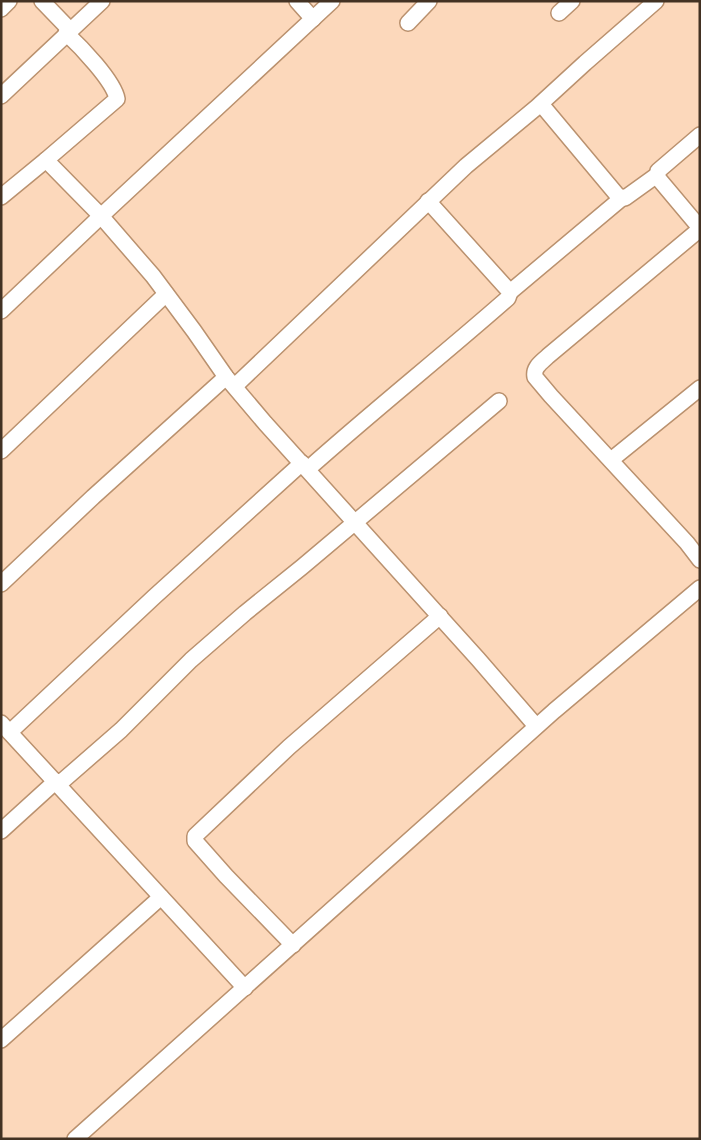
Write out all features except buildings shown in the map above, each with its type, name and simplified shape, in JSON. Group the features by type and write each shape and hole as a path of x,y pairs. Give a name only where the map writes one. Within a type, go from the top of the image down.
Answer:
{"street":[{"path":"1,8 9,1"},
{"path":"1,197 117,99 113,88 98,68 42,1"},
{"path":"1,96 102,1"},
{"path":"297,1 313,19"},
{"path":"1,311 332,1"},
{"path":"408,23 429,1"},
{"path":"559,13 572,1"},
{"path":"1,584 93,498 230,381 466,166 540,104 585,62 656,1"},
{"path":"540,104 618,196 622,198"},
{"path":"245,988 6,727 305,466 463,338 508,298 510,292 622,198 625,198 657,175 658,171 700,135"},
{"path":"46,160 101,216 166,294 230,381 265,423 440,616 536,726"},
{"path":"657,175 700,229 612,301 535,369 536,377 700,560"},
{"path":"428,201 510,292"},
{"path":"1,451 166,294"},
{"path":"611,460 700,388"},
{"path":"1,831 121,730 191,660 245,613 499,401"},
{"path":"75,1139 536,726 700,588"},
{"path":"293,945 226,876 195,841 195,836 289,747 440,616"},
{"path":"1,1040 161,896"}]}
